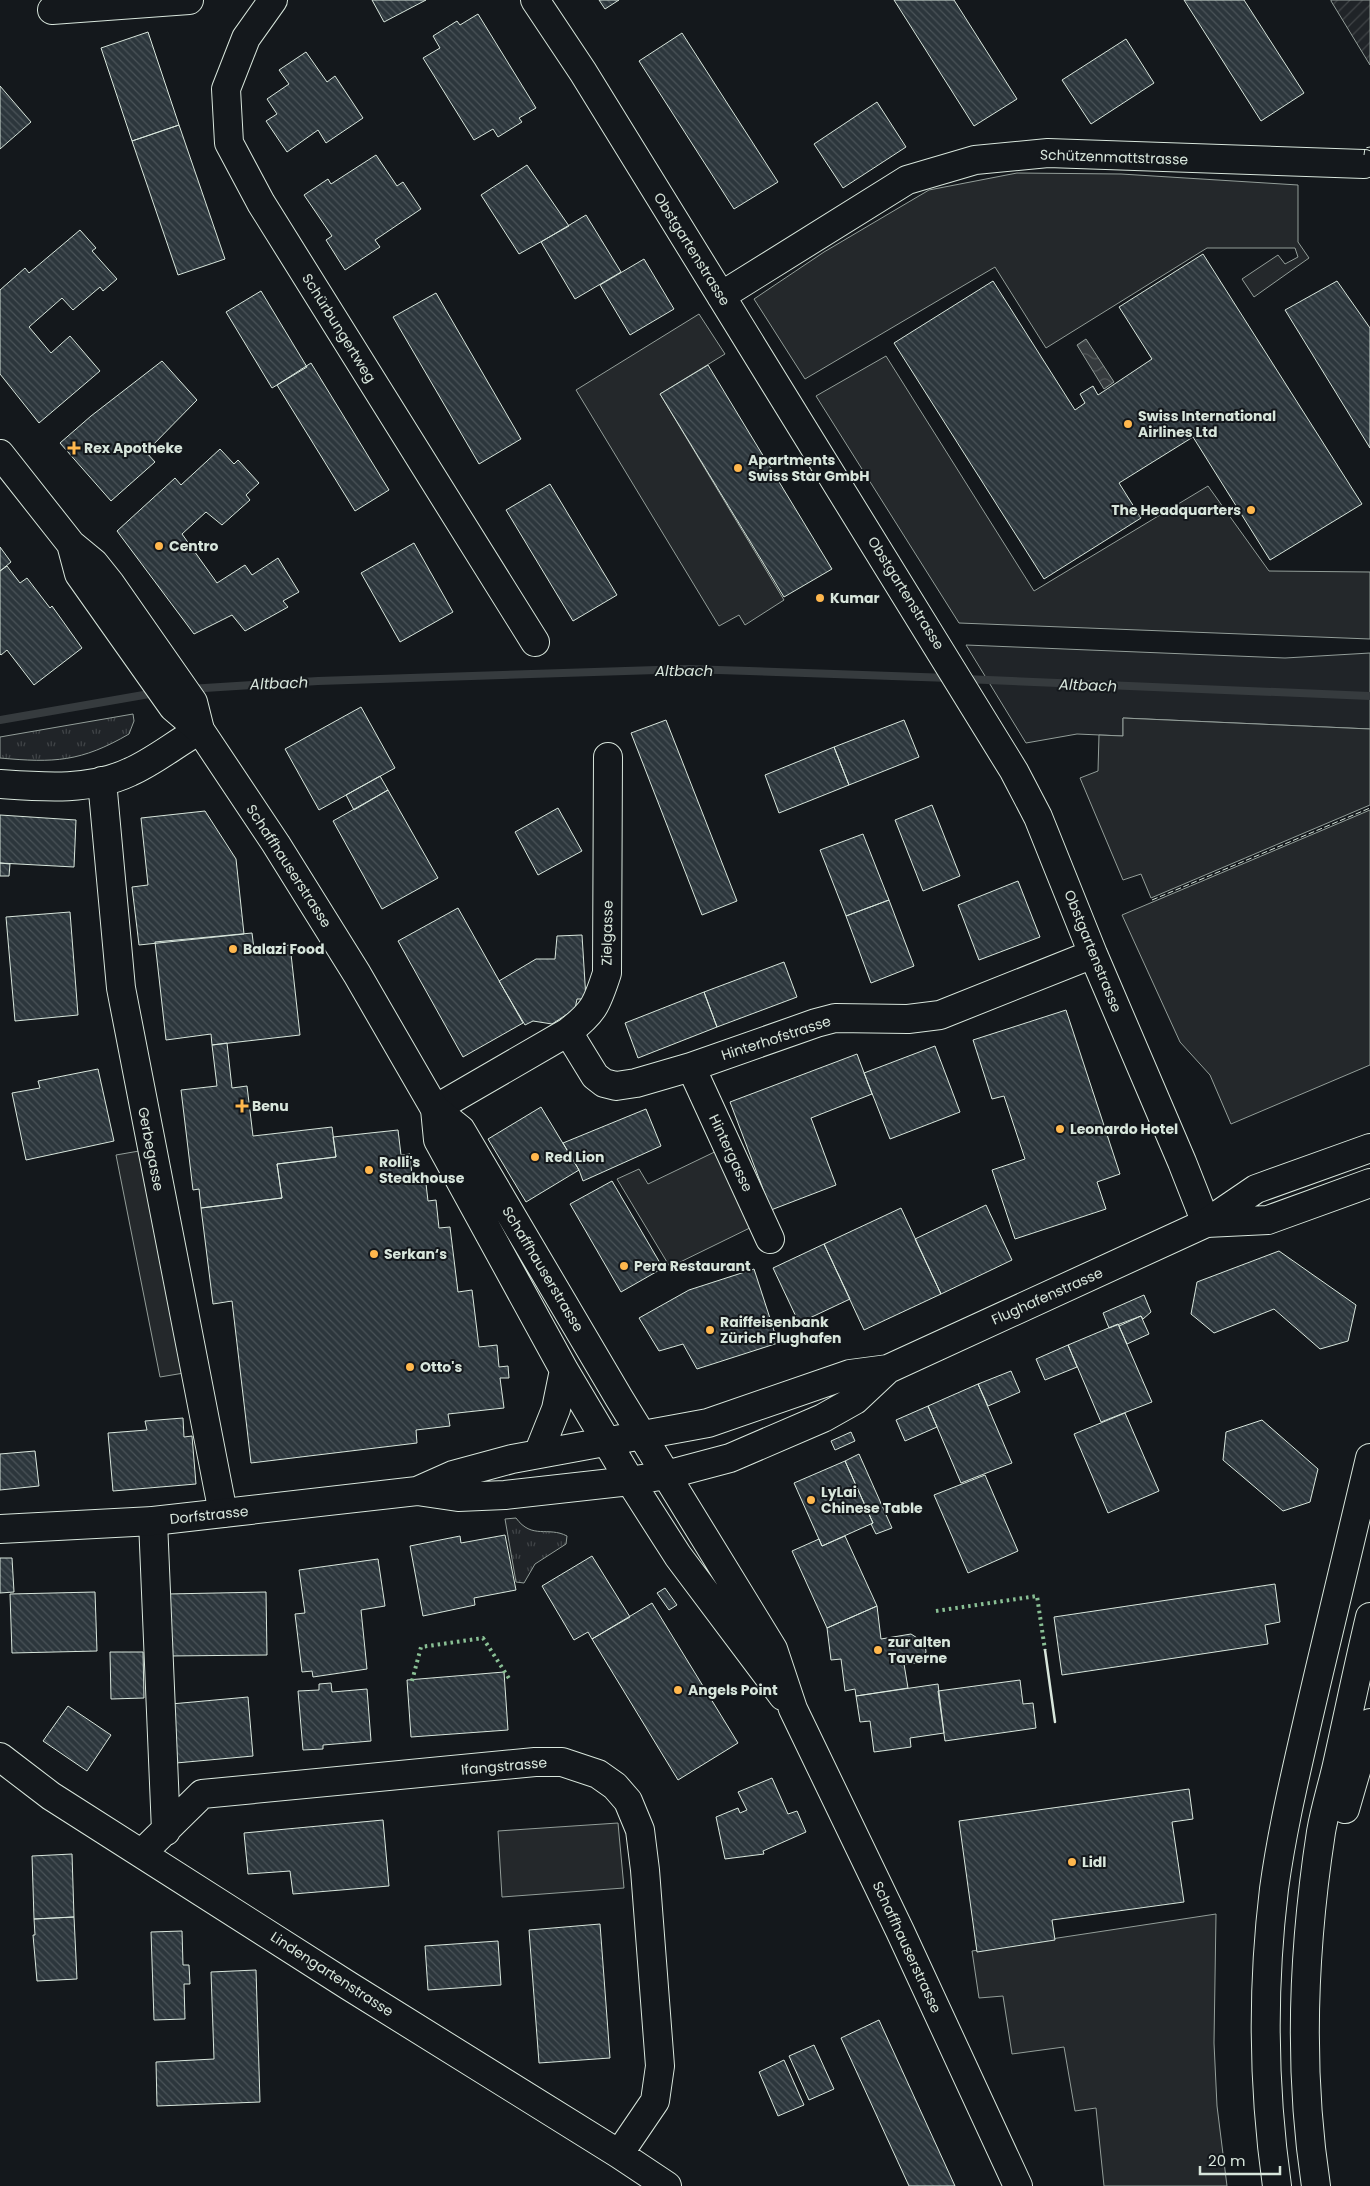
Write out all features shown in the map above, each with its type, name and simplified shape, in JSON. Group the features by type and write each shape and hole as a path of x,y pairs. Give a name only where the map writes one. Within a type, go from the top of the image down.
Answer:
{"main road":[{"path":"52,10 189,0"},
{"name":"Schürbungertweg","path":"273,0 246,38 226,90 229,143 266,212 535,642"},
{"name":"Obstgartenstrasse","path":"535,0 583,72 1014,771 1038,817 1093,954 1180,1155 1206,1223"},
{"name":"Schützenmattstrasse","path":"721,296 907,180 975,160 1048,153 1364,164"},
{"name":"Schaffhauserstrasse","path":"0,454 71,544 94,563 175,694 313,902 435,1109 461,1130 666,1475 774,1649 793,1709 900,1931 1018,2186"},
{"path":"0,784 43,787 102,781 130,772 200,730"},
{"name":"Zielgasse","path":"435,1109 568,1032 588,1016 599,996 607,973 608,757"},
{"name":"Gerbegasse","path":"102,781 121,988 222,1513"},
{"name":"Hinterhofstrasse","path":"568,1032 595,1076 604,1083 616,1086 636,1083 691,1067 816,1022 835,1018 908,1019 940,1015 1093,954"},
{"name":"Hintergasse","path":"691,1067 770,1239"},
{"name":"Schaffhauserstrasse","path":"435,1109 438,1140 564,1370 630,1481 675,1552 793,1709"},
{"name":"Flughafenstrasse","path":"642,1435 708,1423 850,1374 888,1369 1206,1223 1256,1189 1370,1148"},
{"name":"Flughafenstrasse","path":"1206,1223 1268,1220 1370,1183"},
{"name":"Flughafenstrasse","path":"666,1475 730,1458 824,1418 855,1400 888,1369"},
{"path":"538,1454 556,1410 564,1370"},
{"path":"607,1442 642,1435"},
{"name":"Dorfstrasse","path":"417,1491 453,1475 538,1454 607,1442"},
{"path":"1278,2186 1271,2139 1266,2064 1266,1994 1274,1888 1292,1790 1370,1458"},
{"path":"630,1481 666,1475"},
{"name":"Dorfstrasse","path":"0,1529 153,1521 417,1491 458,1497 505,1495 630,1481"},
{"path":"153,1521 166,1831"},
{"path":"1316,2186 1311,2155 1306,2083 1304,2011 1308,1940 1322,1830 1370,1618"},
{"path":"1308,1940 1370,1723"},
{"name":"Lindengartenstrasse","path":"0,1758 51,1796 667,2186"},
{"name":"Ifangstrasse","path":"142,1853 202,1794 544,1762 562,1762 582,1767 598,1774 615,1786 628,1801 635,1815 644,1852 660,2066 655,2101 619,2154"}],"green space":[{"path":"1370,0 1370,65 1331,1"},
{"path":"966,645 1285,658 1370,653 1370,729 1123,718 1123,736 1077,734 1026,743"},
{"path":"133,714 134,721 129,734 81,755 52,760 0,758 0,737"},
{"path":"516,1518 528,1529 560,1533 567,1536 566,1544 535,1564 524,1583 516,1582 505,1519"}],"shaded area":[{"path":"1017,173 1121,174 1298,185 1298,242 1309,258 1254,297 1242,279 1278,255 1285,264 1298,257 1295,248 1207,248 1046,348 995,267 805,379 754,299 824,252 929,190"},
{"path":"699,314 725,354 660,394 784,600 745,625 739,615 719,626 576,390"},
{"path":"886,356 1034,591 1208,486 1269,571 1370,572 1370,639 959,623 816,396"},
{"path":"1123,718 1370,729 1370,805 1151,898 1141,874 1123,880 1080,778 1098,771 1099,735 1123,736"},
{"path":"1370,810 1370,1065 1231,1124 1210,1075 1180,1042 1122,915"},
{"path":"727,1146 762,1222 670,1267 617,1179 639,1169 648,1184"},
{"path":"139,1151 184,1373 160,1377 116,1155"},
{"path":"618,1823 624,1888 502,1897 498,1831"},
{"path":"1216,1914 1214,2043 1217,2106 1227,2186 1104,2186 1096,2108 1075,2111 1064,2047 1012,2054 1003,1996 979,1998 972,1951"}],"water":[{"path":"1086,339 1114,382 1104,389 1077,345"}],"building":[{"path":"372,0 426,0 384,22"},
{"path":"599,0 619,0 605,9"},
{"path":"894,0 954,0 1017,99 974,126"},
{"path":"1184,0 1244,0 1304,93 1261,121"},
{"path":"478,14 536,108 519,118 522,122 498,137 493,129 474,140 423,58 440,48 433,36 457,21 460,25"},
{"path":"148,32 179,125 132,141 101,48"},
{"path":"682,33 778,182 734,209 639,61"},
{"path":"1126,39 1154,83 1091,124 1062,80"},
{"path":"306,52 327,82 335,76 363,118 326,143 318,130 287,152 266,121 277,114 267,99 289,84 279,70"},
{"path":"0,86 31,122 0,149"},
{"path":"877,102 906,147 843,188 814,144"},
{"path":"179,125 225,259 178,275 132,141"},
{"path":"376,155 397,186 403,182 421,209 375,240 380,247 345,270 326,240 332,236 304,195 328,179 331,184"},
{"path":"527,165 569,226 519,254 481,195"},
{"path":"586,215 621,272 575,299 541,242"},
{"path":"80,230 96,248 92,251 117,279 103,291 100,287 73,310 62,298 29,327 51,353 70,336 100,371 39,423 0,374 0,290 25,268 29,273"},
{"name":"Swiss International Airlines Ltd","path":"1203,254 1362,504 1270,560 1193,437 1119,483 1141,518 1044,579 894,343 993,281 1075,410 1085,403 1080,394 1093,386 1098,395 1152,359 1119,307"},
{"path":"644,259 674,309 630,335 600,285"},
{"path":"1337,281 1370,328 1370,448 1285,310"},
{"path":"261,291 307,367 272,388 226,312"},
{"path":"436,293 521,439 479,464 393,317"},
{"path":"162,361 197,400 146,452 155,462 111,501 60,443 91,416"},
{"path":"311,363 389,490 355,511 277,385"},
{"name":"Apartments Swiss Star GmbH","path":"708,365 832,569 784,597 660,394"},
{"name":"Centro","path":"220,449 234,464 238,460 259,483 246,495 250,500 222,525 206,512 182,534 217,583 245,565 252,575 278,558 299,592 283,601 288,607 245,631 232,615 194,634 117,531 175,478 181,485"},
{"path":"550,484 617,595 573,621 506,510"},
{"path":"414,543 453,612 400,642 361,573"},
{"path":"0,547 11,562 0,571"},
{"path":"7,566 20,583 27,578 50,608 52,606 82,648 34,685 7,650 0,654 0,571"},
{"path":"361,707 395,768 319,810 285,749"},
{"path":"666,720 737,901 702,915 631,733"},
{"path":"904,720 919,757 849,785 834,747"},
{"path":"834,747 849,785 779,813 765,775"},
{"path":"380,776 388,790 354,810 346,795"},
{"path":"388,790 438,878 382,909 333,821"},
{"path":"932,805 960,876 923,891 895,820"},
{"path":"558,808 582,851 538,875 515,832"},
{"path":"205,811 236,859 244,934 139,945 132,887 148,885 141,818"},
{"path":"0,815 76,820 74,867 0,863"},
{"path":"863,834 889,900 846,916 820,850"},
{"path":"0,863 10,864 9,876 0,876"},
{"path":"1018,881 1040,937 979,960 958,905"},
{"path":"889,900 914,966 871,983 846,916"},
{"path":"458,908 523,1023 463,1057 398,941"},
{"path":"70,912 78,1015 15,1021 6,917"},
{"path":"252,933 254,949 290,945 300,1035 212,1045 211,1034 166,1040 155,942"},
{"path":"582,935 586,999 577,999 575,1009 552,1024 533,1021 525,1025 499,981 536,959 555,959 557,936"},
{"path":"784,962 797,997 717,1027 704,992"},
{"path":"704,992 717,1027 638,1058 625,1023"},
{"name":"Leonardo Hotel","path":"1066,1010 1120,1174 1097,1182 1106,1209 1015,1239 992,1170 1025,1159 1004,1096 992,1099 973,1040"},
{"path":"227,1043 232,1088 247,1086 253,1136 332,1127 336,1157 277,1164 282,1198 201,1208 199,1189 193,1190 181,1090 217,1086 212,1045"},
{"path":"935,1046 960,1112 890,1139 864,1073"},
{"path":"857,1054 872,1094 811,1118 836,1185 771,1210 730,1102"},
{"path":"98,1069 114,1141 26,1160 12,1093 40,1088 38,1081"},
{"name":"Red Lion","path":"541,1107 579,1170 526,1202 488,1139"},
{"path":"646,1109 661,1146 583,1181 579,1170 563,1143"},
{"path":"398,1130 401,1155 410,1154 412,1176 425,1175 428,1201 436,1200 439,1228 450,1227 458,1292 472,1290 479,1347 497,1345 499,1367 508,1366 509,1378 500,1378 504,1408 448,1414 450,1426 416,1430 417,1443 251,1463 232,1301 213,1304 201,1208 282,1198 277,1164 336,1157 333,1137"},
{"path":"612,1181 663,1268 621,1292 570,1204"},
{"path":"986,1205 1012,1260 941,1294 915,1239"},
{"path":"901,1208 941,1294 864,1330 824,1244"},
{"path":"824,1244 850,1299 799,1323 773,1268"},
{"path":"1279,1251 1356,1305 1348,1341 1320,1349 1274,1309 1214,1333 1191,1314 1197,1282"},
{"name":"Raiffeisenbank Zürich Flughafen","path":"754,1269 778,1343 697,1369 683,1344 659,1351 639,1318 689,1290"},
{"path":"1144,1295 1151,1312 1143,1319 1141,1316 1109,1328 1103,1313"},
{"path":"1141,1316 1149,1334 1127,1344 1119,1326"},
{"path":"1118,1324 1152,1402 1101,1422 1068,1345"},
{"path":"1068,1345 1077,1367 1045,1380 1036,1359"},
{"path":"1011,1371 1020,1392 988,1406 978,1384"},
{"path":"978,1384 1012,1463 961,1483 928,1406"},
{"path":"928,1406 937,1427 905,1441 896,1420"},
{"path":"1125,1413 1159,1491 1108,1513 1074,1434"},
{"path":"183,1418 184,1437 192,1436 196,1484 113,1491 108,1433 147,1430 145,1421"},
{"path":"1262,1420 1318,1469 1310,1502 1283,1511 1223,1460 1226,1432"},
{"path":"851,1432 855,1441 835,1450 831,1441"},
{"path":"35,1451 39,1486 0,1490 0,1454"},
{"path":"859,1454 892,1528 876,1534 871,1524 873,1523 845,1461"},
{"path":"845,1461 873,1523 822,1546 794,1483"},
{"path":"985,1475 1018,1551 968,1573 934,1495"},
{"path":"505,1535 516,1590 474,1598 475,1605 423,1616 410,1546 460,1536 461,1543"},
{"path":"845,1536 877,1606 827,1628 792,1551 819,1539 822,1546"},
{"path":"592,1556 630,1617 592,1639 588,1632 574,1640 542,1586"},
{"path":"0,1558 12,1558 14,1592 0,1593"},
{"path":"378,1559 385,1606 361,1610 367,1669 313,1677 312,1671 302,1672 295,1614 305,1613 299,1570"},
{"path":"1275,1584 1280,1622 1265,1625 1268,1644 1062,1675 1054,1617"},
{"path":"665,1588 677,1605 669,1610 657,1593"},
{"path":"95,1592 97,1651 12,1653 10,1594"},
{"path":"266,1592 267,1655 168,1656 167,1594"},
{"path":"652,1603 738,1743 678,1780 592,1639"},
{"name":"zur alten Taverne","path":"877,1606 881,1639 911,1634 925,1643 926,1652 922,1660 904,1664 908,1688 856,1696 855,1689 845,1691 841,1659 831,1660 827,1628"},
{"path":"110,1652 143,1652 144,1698 111,1699"},
{"path":"504,1672 508,1730 411,1737 407,1680"},
{"path":"1020,1680 1023,1704 1033,1703 1036,1728 945,1741 938,1691"},
{"path":"331,1683 332,1692 367,1689 371,1741 323,1745 323,1749 303,1750 298,1691 319,1690 319,1684"},
{"path":"938,1684 944,1733 910,1738 911,1747 874,1752 870,1721 860,1722 856,1696"},
{"path":"248,1697 253,1756 176,1763 171,1704"},
{"path":"68,1706 111,1735 87,1771 43,1741"},
{"path":"772,1778 788,1814 797,1811 806,1832 763,1851 764,1854 725,1859 716,1817 738,1808 740,1813 747,1810 738,1792"},
{"name":"Lidl","path":"1189,1789 1193,1819 1172,1822 1184,1902 1052,1920 1055,1940 977,1952 959,1821"},
{"path":"383,1820 389,1886 293,1894 290,1871 248,1874 244,1833"},
{"path":"72,1854 74,1917 34,1919 32,1856"},
{"path":"74,1917 77,1979 37,1981 33,1935 35,1935 34,1919"},
{"path":"600,1924 610,2058 539,2063 529,1930"},
{"path":"182,1931 183,1965 189,1965 190,1984 184,1984 185,2019 154,2020 151,1932"},
{"path":"498,1941 501,1985 428,1990 425,1946"},
{"path":"256,1970 260,2102 157,2106 156,2062 214,2059 211,1972"},
{"path":"879,2020 955,2186 909,2186 841,2038"},
{"path":"814,2045 834,2089 809,2100 789,2056"},
{"path":"784,2060 804,2105 778,2116 759,2072"}],"waterway":[{"name":"Altbach","path":"189,689 318,681 688,669 950,678"},
{"name":"Altbach","path":"964,679 1370,696"},
{"name":"Altbach","path":"0,720 155,693"}],"hedge":[{"path":"936,1611 1037,1596 1045,1650"},
{"path":"412,1681 421,1647 483,1638 510,1680"}],"fence":[{"path":"1364,155 1365,148 1370,147"},
{"path":"1152,900 1370,808"}],"wall":[{"path":"1045,1650 1055,1722"}],"place":[{"name":"Swiss International Airlines Ltd","path":"1128,424"},
{"name":"Rex Apotheke","path":"74,448"},
{"name":"Apartments Swiss Star GmbH","path":"738,468"},
{"name":"The Headquarters","path":"1251,510"},
{"name":"Centro","path":"159,546"},
{"name":"Kumar","path":"820,598"},
{"name":"Balazi Food","path":"233,949"},
{"name":"Benu","path":"242,1106"},
{"name":"Leonardo Hotel","path":"1060,1129"},
{"name":"Red Lion","path":"535,1157"},
{"name":"Rolli's Steakhouse","path":"369,1170"},
{"name":"Serkan‘s","path":"374,1254"},
{"name":"Pera Restaurant","path":"624,1266"},
{"name":"Raiffeisenbank Zürich Flughafen","path":"710,1330"},
{"name":"Otto's","path":"410,1367"},
{"name":"LyLai Chinese Table","path":"811,1500"},
{"name":"zur alten Taverne","path":"878,1650"},
{"name":"Angels Point","path":"678,1690"},
{"name":"Lidl","path":"1072,1862"}]}
